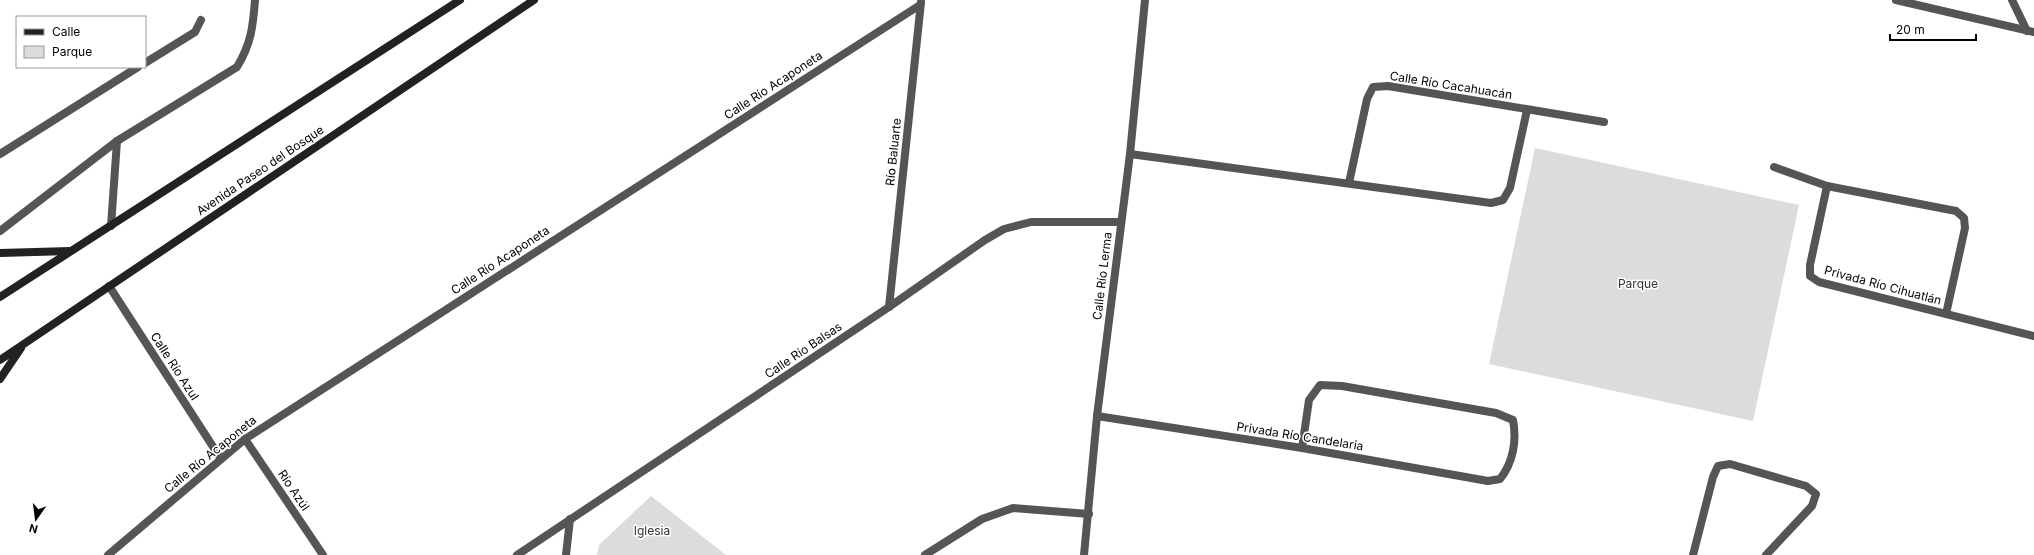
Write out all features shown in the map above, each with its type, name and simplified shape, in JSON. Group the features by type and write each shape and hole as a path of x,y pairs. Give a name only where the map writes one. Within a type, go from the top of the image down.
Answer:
{"main road":[{"path":"1,295 111,226 460,0"},
{"name":"Avenida Paseo del Bosque","path":"0,360 534,0"},
{"path":"0,253 71,251"},
{"path":"0,379 24,344"}],"street":[{"path":"0,231 117,142 236,67 246,52 253,27 255,0"},
{"name":"Calle Río Lerma","path":"1084,555 1097,416 1120,222 1130,154 1145,0"},
{"path":"1896,0 2030,31"},
{"path":"2012,0 2030,31"},
{"name":"Río Baluarte","path":"889,307 921,2"},
{"name":"Calle Río Acaponeta","path":"108,555 245,439 921,2"},
{"path":"146,62 195,32 201,20"},
{"path":"0,154 136,68"},
{"name":"Calle Río Cacahuacán","path":"1349,183 1367,99 1373,87 1388,86 1604,122"},
{"path":"1130,154 1490,203 1502,200 1510,188 1527,110"},
{"path":"111,226 117,142"},
{"name":"Privada Río Cihuatlán","path":"1774,167 1827,186 1956,211 1964,218 1965,228 1946,314"},
{"name":"Privada Río Cihuatlán","path":"1827,186 1810,265 1810,276 1819,282 2034,336"},
{"name":"Calle Río Balsas","path":"517,555 889,307 985,240 1004,229 1032,222 1120,222"},
{"name":"Calle Río Azul","path":"110,286 221,459"},
{"name":"Privada Río Candelaria","path":"1097,416 1302,448 1488,481 1500,479 1509,468 1516,435 1513,420 1496,413 1342,386 1320,385 1309,400 1302,448"},
{"name":"Río Azúl","path":"245,439 323,555"},
{"path":"1693,555 1713,478 1718,466 1730,464 1806,486 1816,494 1812,506 1766,555"},
{"path":"925,555 982,518 1013,508 1089,514"},
{"path":"566,555 570,519"}],"green space":[{"name":"Parque","path":"1535,148 1799,205 1753,421 1489,364"},
{"name":"Iglesia","path":"651,496 726,555 597,555 599,545"}]}
